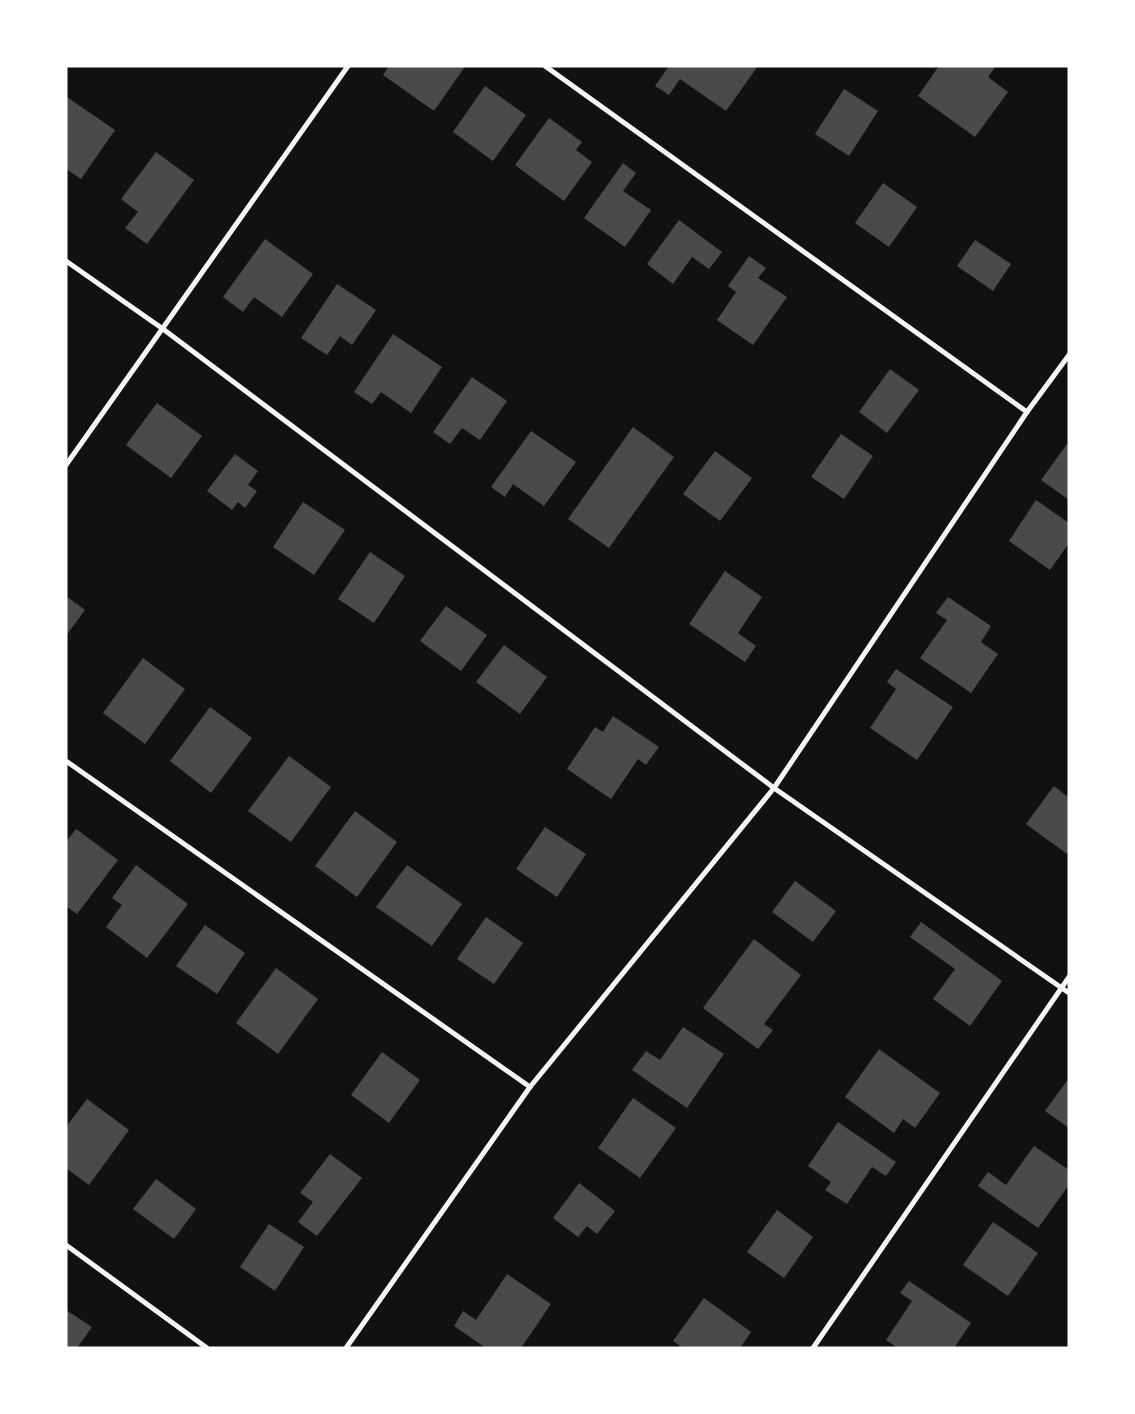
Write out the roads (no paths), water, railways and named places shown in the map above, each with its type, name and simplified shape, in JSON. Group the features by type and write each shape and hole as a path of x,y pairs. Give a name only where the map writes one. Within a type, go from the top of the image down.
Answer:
{"street":[{"path":"66,465 348,66"},
{"path":"545,66 1027,412"},
{"path":"66,261 163,329 774,788 1069,993"},
{"path":"346,1348 530,1087 774,788 1027,412 1069,355"},
{"path":"66,762 530,1087"},
{"path":"813,1348 1069,976"},
{"path":"66,1245 206,1348"}]}
